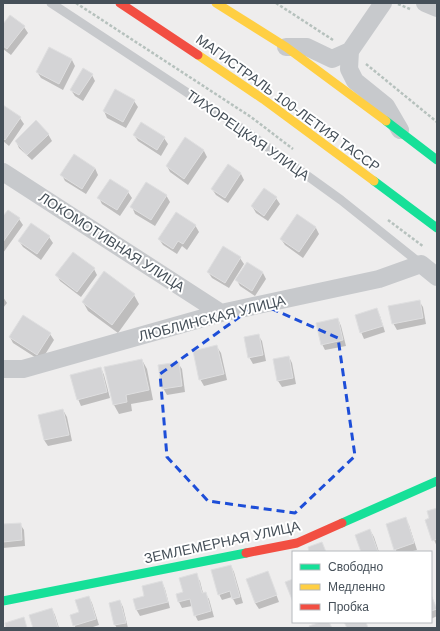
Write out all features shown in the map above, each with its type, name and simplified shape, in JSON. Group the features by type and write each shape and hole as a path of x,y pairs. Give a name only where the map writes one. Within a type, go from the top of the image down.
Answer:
{"main road":[{"name":"МАГИСТРАЛЬ 100-ЛЕТИЯ ТАССР","path":"120,3 263,99 437,228"},
{"path":"216,3 286,47 437,160"},
{"name":"ЗЕМЛЕМЕРНАЯ УЛИЦА","path":"3,601 297,543 437,481"}],"street":[{"path":"383,3 350,51 349,69 355,81 386,106 402,133"},
{"path":"425,3 437,8"},
{"path":"286,47 307,46 332,58 350,51"},
{"name":"ЛОКОМОТИВНАЯ УЛИЦА","path":"3,172 221,313"},
{"name":"ТИХОРЕЦКАЯ УЛИЦА","path":"420,264 437,277"},
{"name":"ЛЮБЛИНСКАЯ УЛИЦА","path":"3,369 23,369 221,313 379,279 420,264"}],"lane":[{"name":"ТИХОРЕЦКАЯ УЛИЦА","path":"51,3 244,130 341,200 420,264"}],"highlighted area":[{"path":"259,303 338,338 355,456 295,513 208,501 167,457 160,374"}],"building":[{"path":"10,15 25,26 7,49 3,46 3,24"},
{"path":"49,47 72,59 59,84 36,72"},
{"path":"83,68 93,74 79,95 70,90"},
{"path":"115,89 135,100 123,122 103,111"},
{"path":"3,105 21,117 5,140 3,138"},
{"path":"36,120 49,134 27,155 15,141"},
{"path":"141,122 165,137 157,150 133,135"},
{"path":"185,137 204,150 184,179 166,166"},
{"path":"74,154 95,168 82,189 60,175"},
{"path":"228,164 241,173 225,198 211,189"},
{"path":"110,179 129,191 117,210 97,198"},
{"path":"146,182 167,195 151,220 130,207"},
{"path":"264,188 277,197 264,216 251,206"},
{"path":"8,210 20,218 3,242 3,216"},
{"path":"176,212 196,225 183,244 178,241 173,249 158,239"},
{"path":"297,214 316,227 299,252 280,239"},
{"path":"31,223 50,236 37,254 18,241"},
{"path":"223,246 241,257 225,283 207,272"},
{"path":"73,252 95,268 77,292 55,275"},
{"path":"247,262 263,272 252,291 235,280"},
{"path":"104,271 135,294 112,325 82,302"},
{"path":"420,300 423,318 392,324 388,306"},
{"path":"377,308 383,326 360,333 355,315"},
{"path":"23,315 51,333 37,355 9,337"},
{"path":"338,318 343,340 321,345 316,323"},
{"path":"259,334 263,355 248,358 244,337"},
{"path":"217,345 224,374 199,380 193,351"},
{"path":"289,356 293,378 277,381 273,359"},
{"path":"142,359 149,390 126,395 127,402 113,405 104,367"},
{"path":"179,362 182,386 162,389 158,365"},
{"path":"101,367 107,392 77,400 70,375"},
{"path":"63,409 69,435 44,440 38,415"},
{"path":"437,508 437,539 432,541 425,520 429,518 427,511"},
{"path":"406,517 414,543 394,550 386,524"},
{"path":"21,523 22,540 3,542 3,524"},
{"path":"370,529 378,551 361,551 355,535"},
{"path":"322,542 326,551 309,551 308,547"},
{"path":"231,565 240,597 232,599 230,591 218,595 211,570"},
{"path":"268,571 277,595 255,603 246,579"},
{"path":"197,573 202,593 206,592 211,611 194,616 190,599 178,602 176,594 183,592 179,578"},
{"path":"292,579 292,600 285,582"},
{"path":"162,581 168,602 136,610 133,599 144,596 142,586"},
{"path":"89,596 96,619 73,626 70,615 79,612 75,600"},
{"path":"432,597 437,609 432,611"},
{"path":"120,600 126,623 114,625 109,603"},
{"path":"52,608 58,628 33,628 29,615"},
{"path":"24,617 27,628 6,628 5,623"},
{"path":"318,623 330,623 332,628 310,628 309,626"},
{"path":"344,623 366,623 368,628 347,628"}],"traffic: fast":[{"path":"386,121 437,160"},
{"path":"374,181 437,228"},
{"path":"342,523 437,481"},
{"path":"3,601 246,553"}],"traffic: slow":[{"path":"216,3 286,47 386,121"},
{"path":"198,55 263,99 374,181"}],"traffic: jam":[{"path":"120,3 198,55"},
{"path":"246,553 297,543 342,523"}]}
